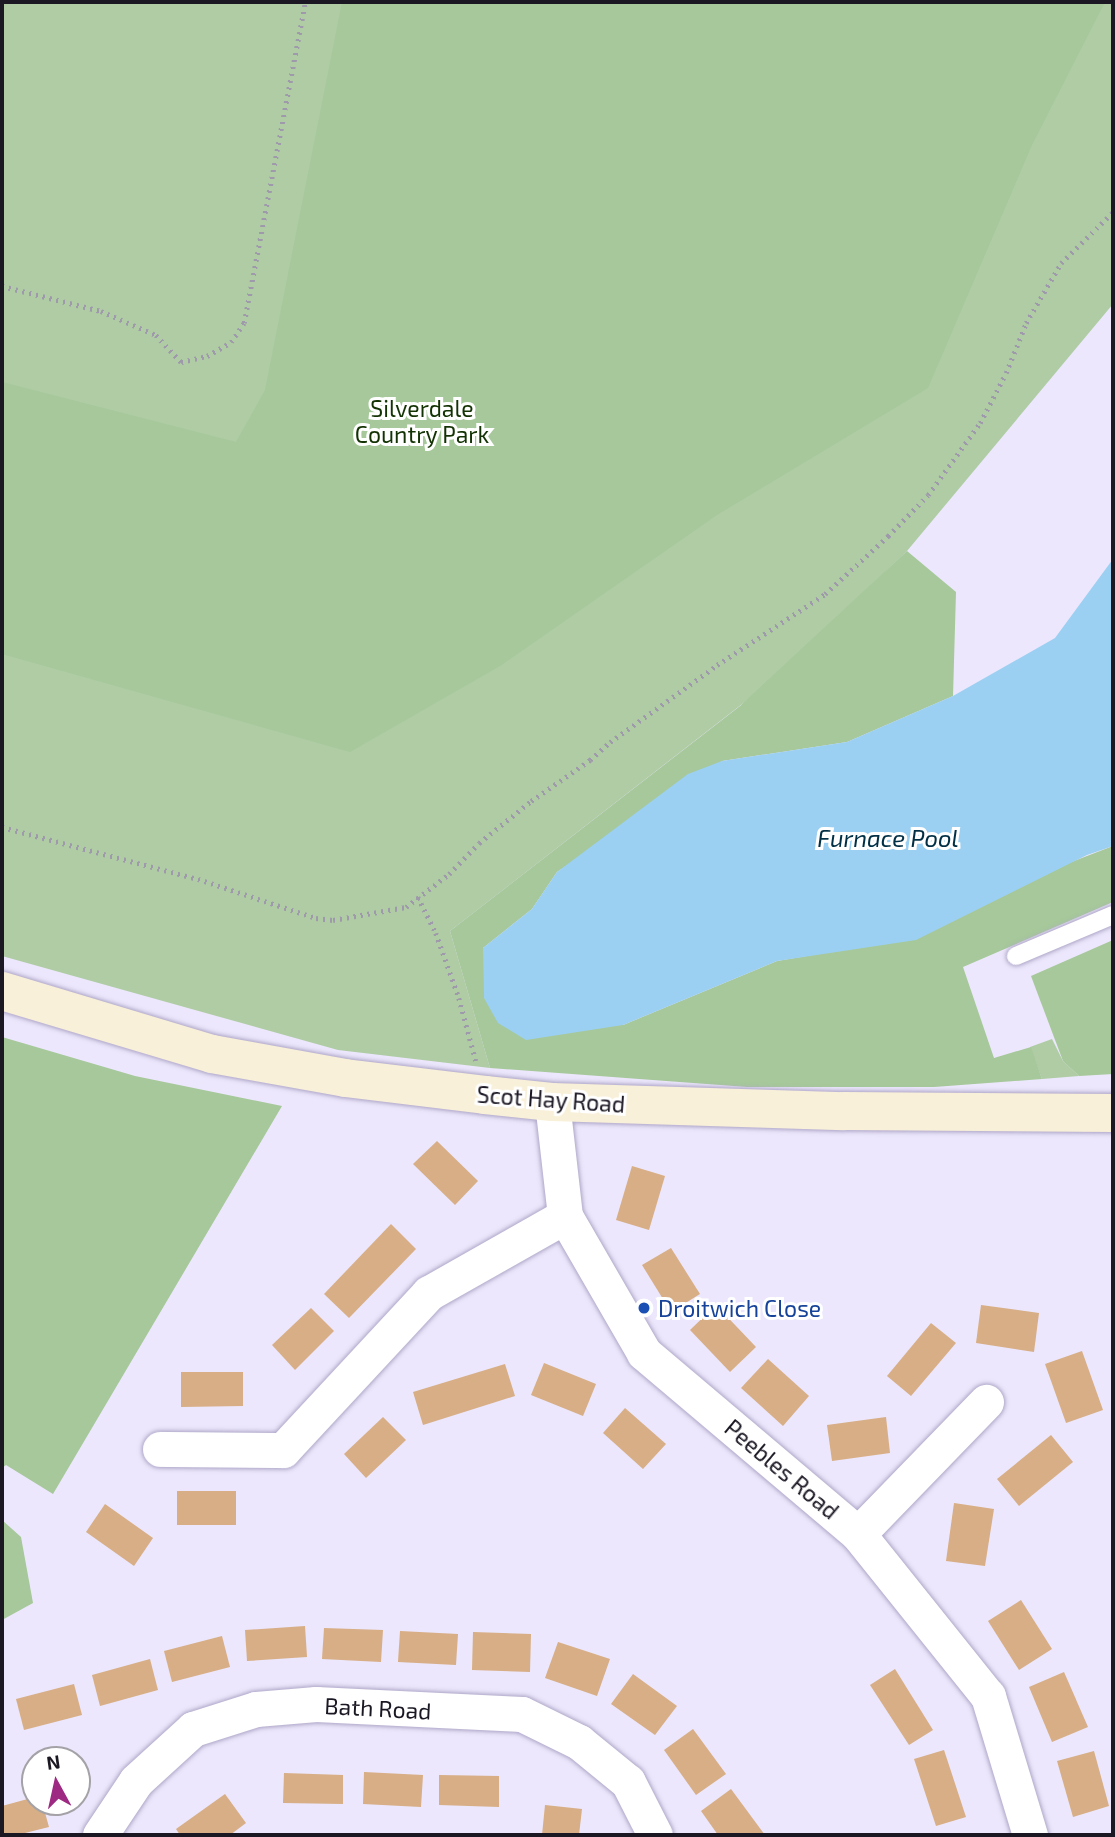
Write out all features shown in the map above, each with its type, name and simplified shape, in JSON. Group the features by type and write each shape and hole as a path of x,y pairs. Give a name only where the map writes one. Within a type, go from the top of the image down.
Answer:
{"street":[{"name":"Scot Hay Road","path":"2,991 212,1054 345,1078 485,1095 552,1102 844,1111 1113,1113"},
{"name":"Peebles Road","path":"552,1102 565,1216 644,1353 858,1534 988,1696 1030,1835"},
{"path":"160,1448 283,1450 429,1293 565,1216"},
{"path":"858,1534 986,1402"},
{"name":"Bath Road","path":"100,1835 136,1781 193,1729 256,1709 316,1704 522,1714 579,1742 628,1782 655,1835"}],"lane":[{"path":"1016,956 1113,915"}],"path":[{"path":"2,286 101,311 156,335 181,362 207,356 231,342 244,323 305,2"},
{"path":"2,827 198,880 316,918 332,920 406,906 449,874 479,843 522,808 590,760 610,741 717,665 825,594 888,536 928,495 980,423 1006,373 1026,323 1061,263 1113,212"},
{"path":"418,897 436,933 459,998 485,1095"}],"green space":[{"name":"Silverdale Country Park","path":"2,2 1113,2 1113,304 907,551 764,687 450,931 490,1068 338,1050 2,956"},
{"path":"342,2 1105,2 1032,145 928,388 717,515 500,666 350,752 2,654 2,382 236,442 265,390"},
{"path":"907,551 956,592 953,696 847,742 722,761 557,872 532,909 483,948 623,1025 777,961 842,950 1113,846 1113,902 963,967 994,1058 1031,1047 1042,1079 934,1087 747,1087 490,1068 450,931 740,706"},
{"path":"1113,940 1113,1074 1079,1076 1063,1061 1031,976"},
{"path":"2,1037 135,1076 282,1106 53,1494 6,1465 2,1468"},
{"path":"1052,1039 1063,1061 1079,1076 1042,1079 1030,1047"},
{"path":"2,1520 21,1537 33,1603 2,1620"}],"water":[{"name":"Furnace Pool","path":"1113,559 1113,846 1087,855 916,940 777,961 623,1025 526,1040 498,1023 484,998 483,948 532,909 557,872 688,774 722,761 847,742 953,696 1055,638"}],"building":[{"path":"437,1141 478,1181 455,1205 413,1164"},
{"path":"632,1166 665,1176 649,1230 616,1220"},
{"path":"391,1224 416,1249 349,1318 324,1294"},
{"path":"671,1248 700,1294 671,1312 642,1265"},
{"path":"716,1305 756,1347 730,1372 690,1330"},
{"path":"981,1305 1039,1313 1034,1352 976,1343"},
{"path":"311,1308 334,1331 295,1370 272,1345"},
{"path":"931,1323 956,1343 911,1396 887,1376"},
{"path":"1082,1351 1103,1410 1066,1423 1045,1364"},
{"path":"768,1359 809,1396 783,1426 741,1388"},
{"path":"544,1363 596,1384 583,1416 531,1395"},
{"path":"505,1364 515,1396 423,1425 413,1392"},
{"path":"181,1372 243,1372 243,1406 181,1407"},
{"path":"625,1408 666,1444 643,1469 603,1433"},
{"path":"383,1417 406,1440 366,1478 344,1454"},
{"path":"886,1417 890,1453 832,1461 827,1425"},
{"path":"1051,1435 1073,1462 1019,1506 997,1479"},
{"path":"177,1491 236,1491 236,1525 177,1525"},
{"path":"954,1503 994,1509 985,1566 946,1561"},
{"path":"105,1504 153,1538 134,1566 86,1532"},
{"path":"1021,1600 1052,1649 1019,1670 988,1621"},
{"path":"305,1626 307,1657 247,1661 245,1630"},
{"path":"324,1628 383,1630 381,1662 322,1659"},
{"path":"400,1631 458,1634 456,1665 398,1662"},
{"path":"473,1632 531,1634 530,1672 472,1670"},
{"path":"222,1636 230,1667 172,1682 164,1651"},
{"path":"558,1642 610,1659 597,1696 545,1678"},
{"path":"150,1659 158,1690 100,1706 92,1675"},
{"path":"895,1669 933,1730 909,1745 870,1685"},
{"path":"1064,1672 1088,1727 1052,1742 1029,1687"},
{"path":"633,1674 677,1706 655,1735 611,1704"},
{"path":"74,1684 82,1715 24,1730 16,1699"},
{"path":"693,1729 726,1774 696,1795 664,1750"},
{"path":"944,1750 966,1817 936,1826 914,1759"},
{"path":"1094,1751 1109,1806 1073,1817 1057,1761"},
{"path":"364,1772 423,1775 421,1807 363,1804"},
{"path":"284,1773 343,1775 343,1804 283,1803"},
{"path":"439,1775 499,1776 499,1807 439,1805"},
{"path":"731,1789 765,1835 718,1835 701,1811"},
{"path":"225,1794 246,1823 230,1835 180,1835 176,1829"},
{"path":"21,1801 21,1816 46,1816 49,1827 17,1835 2,1835 2,1806"},
{"path":"545,1805 582,1809 579,1835 542,1835"}],"place":[{"name":"Droitwich Close","path":"644,1308"}]}
